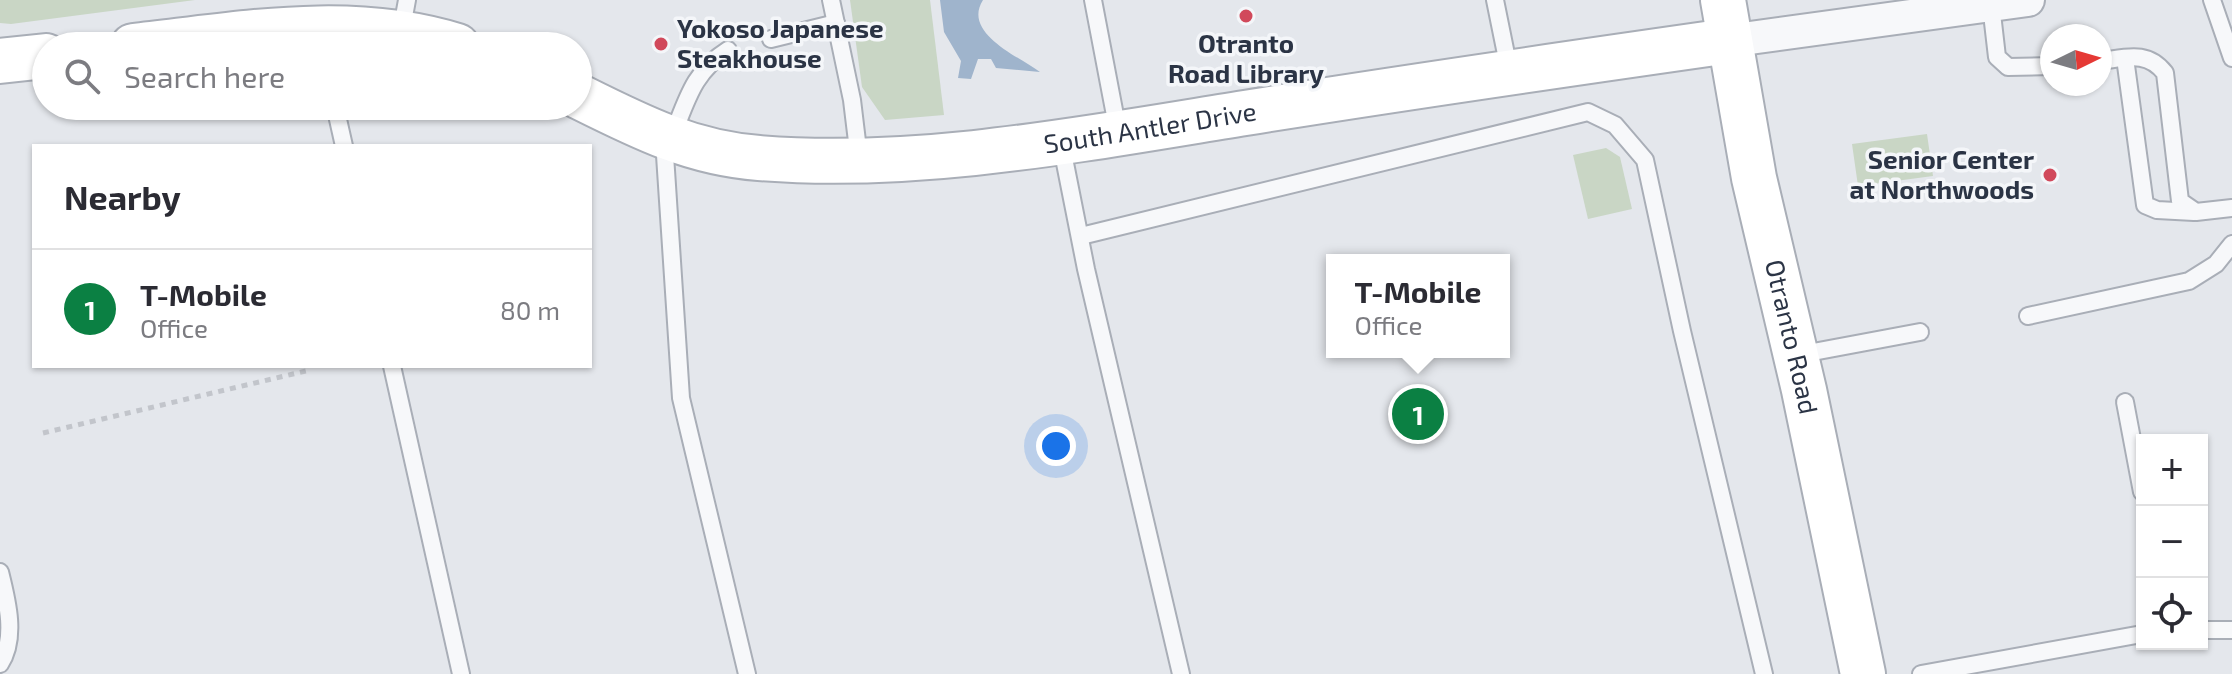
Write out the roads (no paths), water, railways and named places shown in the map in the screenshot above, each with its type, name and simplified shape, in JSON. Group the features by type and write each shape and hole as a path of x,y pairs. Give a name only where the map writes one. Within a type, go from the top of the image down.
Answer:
{"street":[{"path":"1725,20 1991,5 2028,0"},
{"path":"333,32 404,17 431,32"},
{"name":"South Antler Drive","path":"592,103 667,139 757,158 859,159 1061,142 1510,72 1725,20"},
{"name":"Otranto Road","path":"1725,20 1754,178 1863,674"},
{"path":"0,61 32,58"}],"lane":[{"path":"831,0 859,159"},
{"path":"1093,0 1118,133"},
{"path":"1495,0 1510,72"},
{"path":"2212,0 2232,58"},
{"path":"1991,5 1997,57 2008,67 2040,66"},
{"path":"771,39 836,23"},
{"path":"728,50 707,63 696,78 667,139 681,398 747,674"},
{"path":"2112,60 2143,56 2155,61 2165,73 2180,201 2196,212"},
{"path":"2125,58 2145,205 2157,210 2196,212 2232,208"},
{"path":"1081,236 1588,112 1615,125 1645,160 1682,331 1764,674"},
{"path":"338,120 344,144"},
{"path":"1061,142 1181,674"},
{"path":"2028,316 2189,281 2216,264 2232,244"},
{"path":"1795,355 1920,332"},
{"path":"392,368 461,674"},
{"path":"2125,402 2136,460"},
{"path":"0,572 9,611 6,654 0,664"},
{"path":"2208,630 2232,630"},
{"path":"1921,674 1998,667 2136,635"}],"water":[{"path":"940,0 983,0 979,12 980,23 986,33 1040,72 996,68 991,59 978,59 971,79 958,78 961,61 944,32"}],"place":[{"name":"Otranto Road Library","path":"1246,16"},
{"name":"Yokoso Japanese Steakhouse","path":"661,44"},
{"name":"Senior Center at Northwoods","path":"2050,175"},
{"name":"T-Mobile","path":"1418,414"}]}
